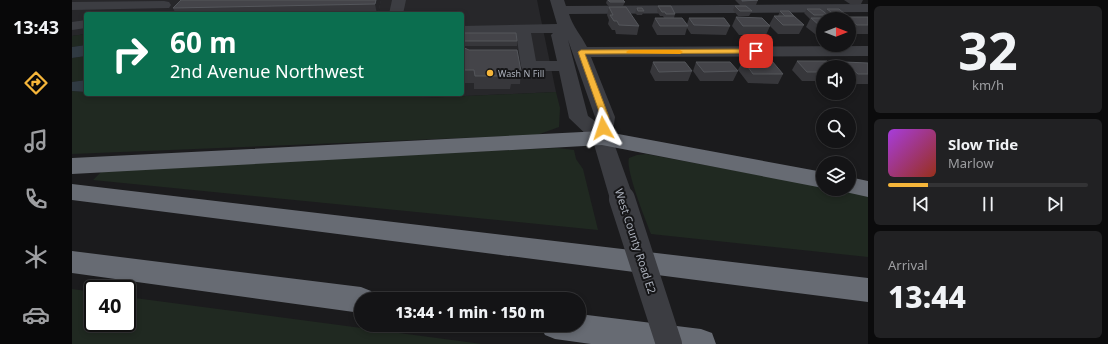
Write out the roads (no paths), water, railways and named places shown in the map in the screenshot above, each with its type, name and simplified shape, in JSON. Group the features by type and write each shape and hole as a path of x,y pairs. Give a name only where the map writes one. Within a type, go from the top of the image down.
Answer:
{"highway":[{"path":"72,166 602,138 816,179"},
{"path":"856,186 868,189"},
{"path":"72,192 868,290"},
{"path":"72,262 354,299"},
{"path":"586,329 701,344"}],"street":[{"path":"396,12 399,0"},
{"path":"559,5 868,8"},
{"name":"West County Road E2","path":"559,5 566,28 573,34 581,52 605,117 602,138 669,344"},
{"path":"72,6 163,6"},
{"path":"464,30 566,28"},
{"path":"566,28 559,35 579,118 602,138"},
{"path":"524,29 520,50 529,66 567,66"},
{"path":"581,52 868,51"}],"place":[{"name":"Wash N Fill","path":"490,73"}]}
